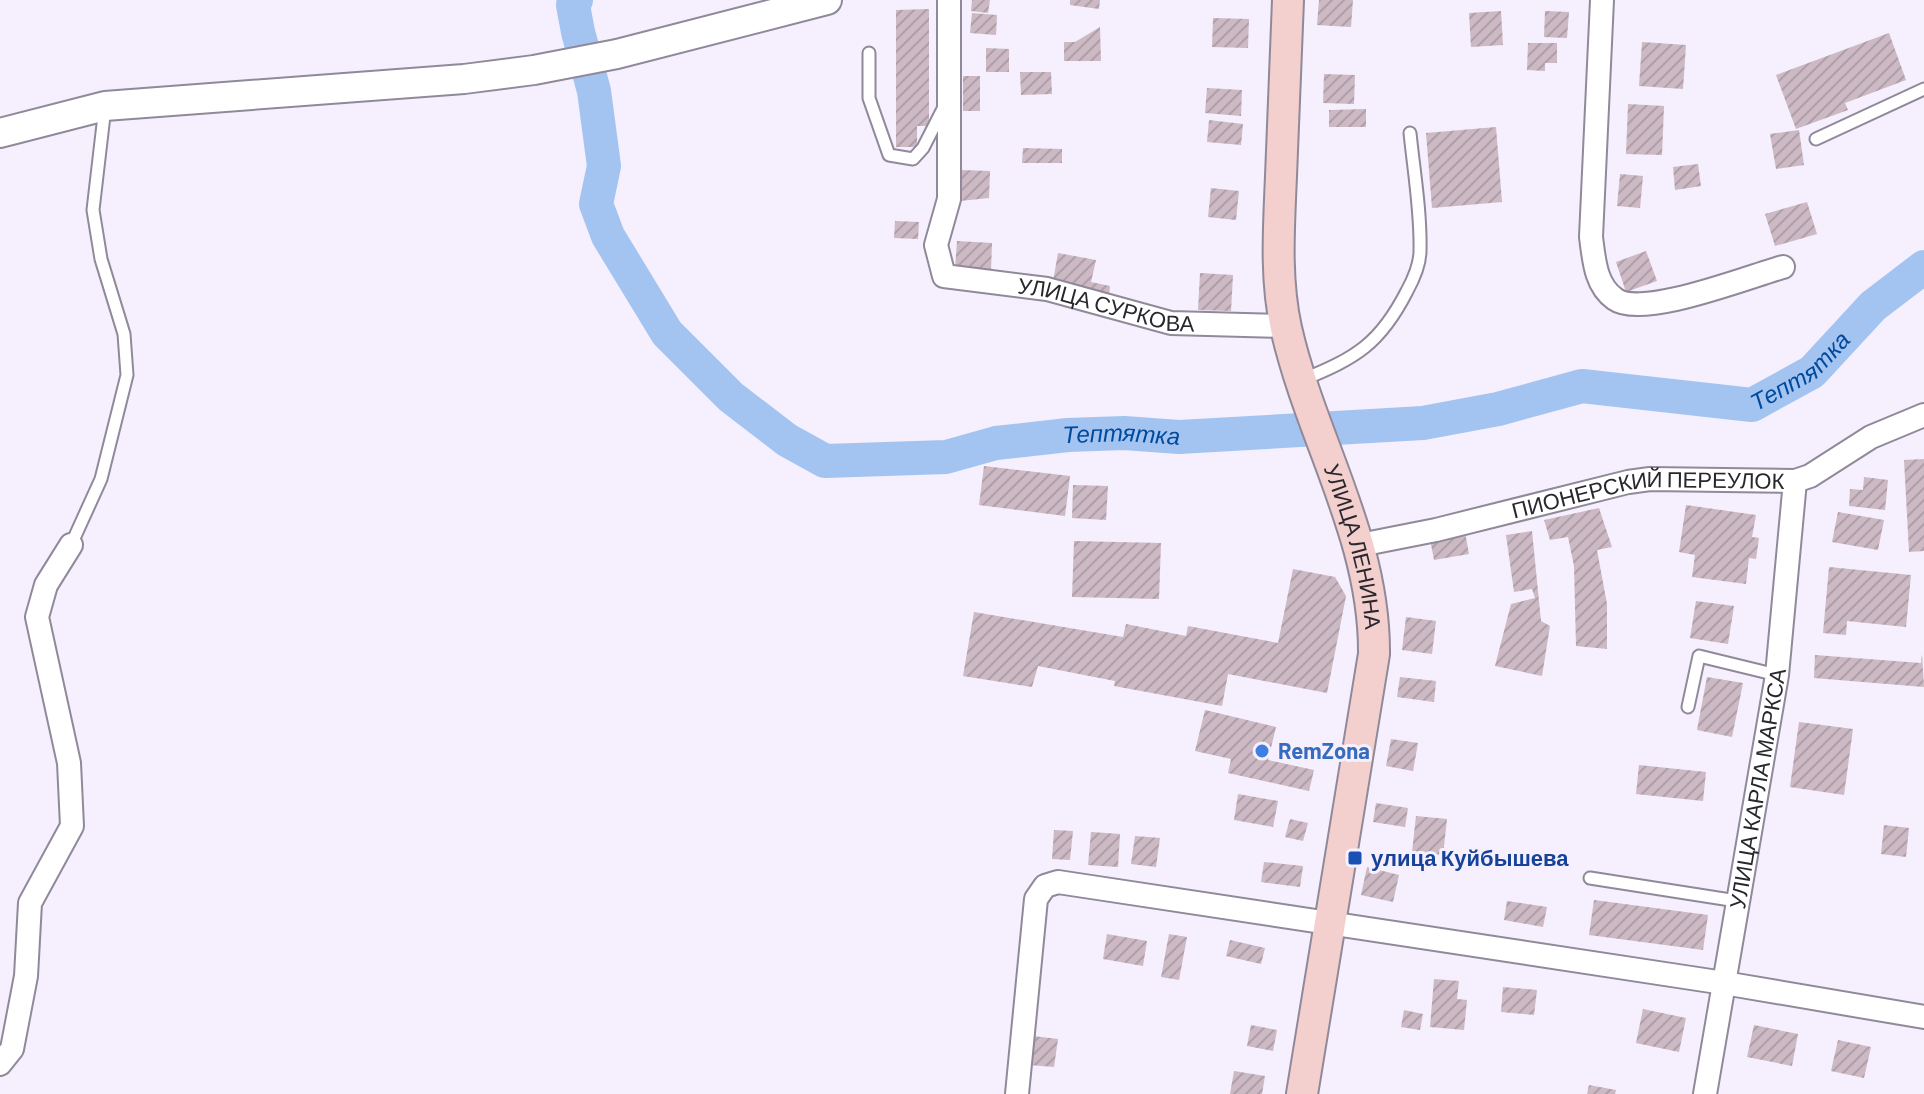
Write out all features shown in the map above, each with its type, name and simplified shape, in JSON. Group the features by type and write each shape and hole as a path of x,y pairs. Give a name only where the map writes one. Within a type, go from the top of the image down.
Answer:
{"main road":[{"name":"УЛИЦА ЛЕНИНА","path":"1288,0 1278,254 1286,326 1303,387 1360,545 1372,602 1374,654 1302,1094"}],"street":[{"path":"0,133 105,106 464,79 534,70 617,54 827,0"},
{"path":"949,0 949,95"},
{"path":"1602,0 1591,237 1595,266 1603,287 1616,300 1631,306 1656,303 1783,267"},
{"name":"УЛИЦА СУРКОВА","path":"949,95 949,199 936,245 944,276 1047,289 1171,323 1286,326"},
{"name":"ПИОНЕРСКИЙ ПЕРЕУЛОК","path":"1360,545 1436,530 1628,482 1650,479 1795,481 1810,476 1871,437 1924,415"},
{"name":"УЛИЦА КАРЛА МАРКСА","path":"1705,1094 1777,675 1795,481"},
{"path":"0,1064 12,1049 26,976 30,903 72,826 69,763 37,617 46,585 71,545"},
{"path":"1017,1094 1036,899 1045,886 1058,882 1724,983 1924,1017"}],"lane":[{"path":"869,53 869,98 889,155 913,159 923,148 949,95"},
{"path":"1816,139 1924,89"},
{"path":"71,545 101,479 127,375 124,334 101,259 93,210 105,106"},
{"path":"1303,387 1344,362 1389,326 1410,286 1421,254 1410,133"},
{"path":"1688,707 1699,656 1777,675"},
{"path":"1590,878 1737,901"}],"building":[{"path":"972,0 990,0 988,13 971,11"},
{"path":"1070,0 1100,0 1099,9 1070,5"},
{"path":"1319,0 1353,0 1351,27 1317,25"},
{"path":"929,9 929,126 917,126 917,147 896,147 896,10"},
{"path":"1501,11 1503,45 1471,47 1469,13"},
{"path":"1545,11 1569,12 1567,38 1544,37"},
{"path":"972,13 997,15 996,35 970,33"},
{"path":"1213,18 1249,19 1248,48 1212,47"},
{"path":"1100,27 1101,61 1064,61 1064,42 1075,42"},
{"path":"1889,33 1906,80 1845,103 1848,110 1796,129 1776,75"},
{"path":"1642,42 1686,45 1683,89 1639,86"},
{"path":"1528,43 1557,43 1557,63 1545,63 1545,71 1527,70"},
{"path":"986,48 1009,49 1009,72 986,72"},
{"path":"1020,72 1051,72 1052,94 1021,95"},
{"path":"1324,74 1355,75 1354,104 1323,103"},
{"path":"963,76 980,76 980,111 963,111"},
{"path":"1207,88 1242,90 1241,116 1205,113"},
{"path":"1628,104 1664,106 1662,155 1626,154"},
{"path":"1366,109 1366,127 1329,127 1329,110"},
{"path":"1209,120 1243,124 1241,145 1207,142"},
{"path":"1496,127 1502,202 1432,208 1426,133"},
{"path":"1799,130 1804,165 1776,169 1770,134"},
{"path":"1023,148 1062,149 1062,163 1022,163"},
{"path":"1698,164 1701,186 1675,190 1673,167"},
{"path":"961,170 990,171 989,198 960,201"},
{"path":"1620,174 1643,176 1640,208 1617,206"},
{"path":"1211,188 1239,191 1236,220 1208,217"},
{"path":"1807,202 1817,234 1775,246 1765,214"},
{"path":"895,221 919,222 918,239 894,238"},
{"path":"957,241 992,243 991,271 955,269"},
{"path":"1646,251 1657,281 1626,292 1616,262"},
{"path":"1058,253 1096,260 1091,282 1110,286 1109,297 1052,287"},
{"path":"1200,273 1233,275 1231,311 1198,310"},
{"path":"1924,459 1924,551 1909,552 1904,460"},
{"path":"984,466 1070,476 1065,516 979,505"},
{"path":"1864,477 1888,480 1885,510 1849,506 1850,489 1863,490"},
{"path":"1073,485 1108,486 1106,520 1072,518"},
{"path":"1686,505 1756,515 1752,537 1759,538 1756,559 1749,558 1746,584 1692,577 1695,555 1679,552"},
{"path":"1599,508 1612,547 1597,550 1607,604 1607,649 1576,646 1574,566 1568,537 1550,540 1544,520"},
{"path":"1838,512 1884,520 1878,550 1832,542"},
{"path":"1532,531 1541,621 1550,626 1542,676 1495,666 1511,604 1535,598 1532,589 1514,592 1506,535"},
{"path":"1465,532 1469,554 1434,560 1430,539"},
{"path":"1074,541 1161,543 1159,599 1072,597"},
{"path":"1829,567 1911,575 1906,627 1847,621 1846,635 1823,633"},
{"path":"1293,569 1335,577 1346,596 1327,693 1228,674 1222,706 1114,686 1115,681 1038,666 1032,687 963,676 974,612 1123,637 1126,624 1186,636 1188,626 1278,643"},
{"path":"1696,601 1734,606 1728,644 1690,638"},
{"path":"1406,617 1436,621 1432,654 1402,650"},
{"path":"1922,654 1924,687 1814,678 1815,655 1921,663"},
{"path":"1400,677 1436,681 1434,702 1397,697"},
{"path":"1707,677 1743,683 1732,737 1697,730"},
{"path":"1205,710 1276,727 1268,760 1314,770 1309,791 1228,773 1231,759 1195,751"},
{"path":"1799,722 1853,729 1844,795 1790,787"},
{"path":"1391,739 1418,743 1413,771 1386,766"},
{"path":"1639,765 1706,772 1703,801 1636,794"},
{"path":"1238,794 1278,801 1273,827 1234,820"},
{"path":"1376,803 1408,808 1405,827 1373,822"},
{"path":"1416,816 1447,819 1443,855 1412,852"},
{"path":"1290,819 1308,823 1303,841 1285,837"},
{"path":"1884,825 1909,828 1906,857 1881,854"},
{"path":"1054,830 1073,831 1070,860 1052,859"},
{"path":"1091,832 1120,834 1118,867 1088,865"},
{"path":"1135,836 1160,838 1156,867 1131,864"},
{"path":"1264,862 1303,866 1300,887 1261,882"},
{"path":"1367,867 1399,875 1393,902 1361,895"},
{"path":"1594,900 1708,915 1703,950 1589,935"},
{"path":"1507,901 1547,907 1543,927 1504,920"},
{"path":"1107,934 1147,941 1143,966 1103,959"},
{"path":"1169,934 1187,937 1179,980 1161,977"},
{"path":"1230,940 1265,948 1261,964 1226,956"},
{"path":"1434,979 1459,981 1457,999 1467,1000 1464,1030 1430,1027"},
{"path":"1503,987 1537,990 1534,1015 1501,1012"},
{"path":"1643,1009 1686,1018 1679,1052 1636,1043"},
{"path":"1404,1010 1423,1014 1420,1030 1401,1027"},
{"path":"1251,1025 1277,1030 1273,1051 1247,1046"},
{"path":"1754,1025 1798,1034 1792,1066 1747,1057"},
{"path":"1033,1036 1058,1039 1054,1067 1029,1065"},
{"path":"1838,1040 1871,1047 1864,1078 1831,1071"},
{"path":"1234,1071 1265,1076 1262,1094 1230,1094"},
{"path":"1589,1085 1616,1090 1615,1094 1587,1094"}],"waterway":[{"name":"Тептятка","path":"576,0 573,5 594,91 604,166 596,204 608,236 667,333 731,397 787,440 825,461 946,457 996,443 1068,435 1124,433 1179,437 1423,423 1498,409 1582,386 1752,405 1812,372 1873,306 1924,267"}],"place":[{"name":"RemZona","path":"1262,751"},
{"name":"улица Куйбышева","path":"1355,858"}]}
